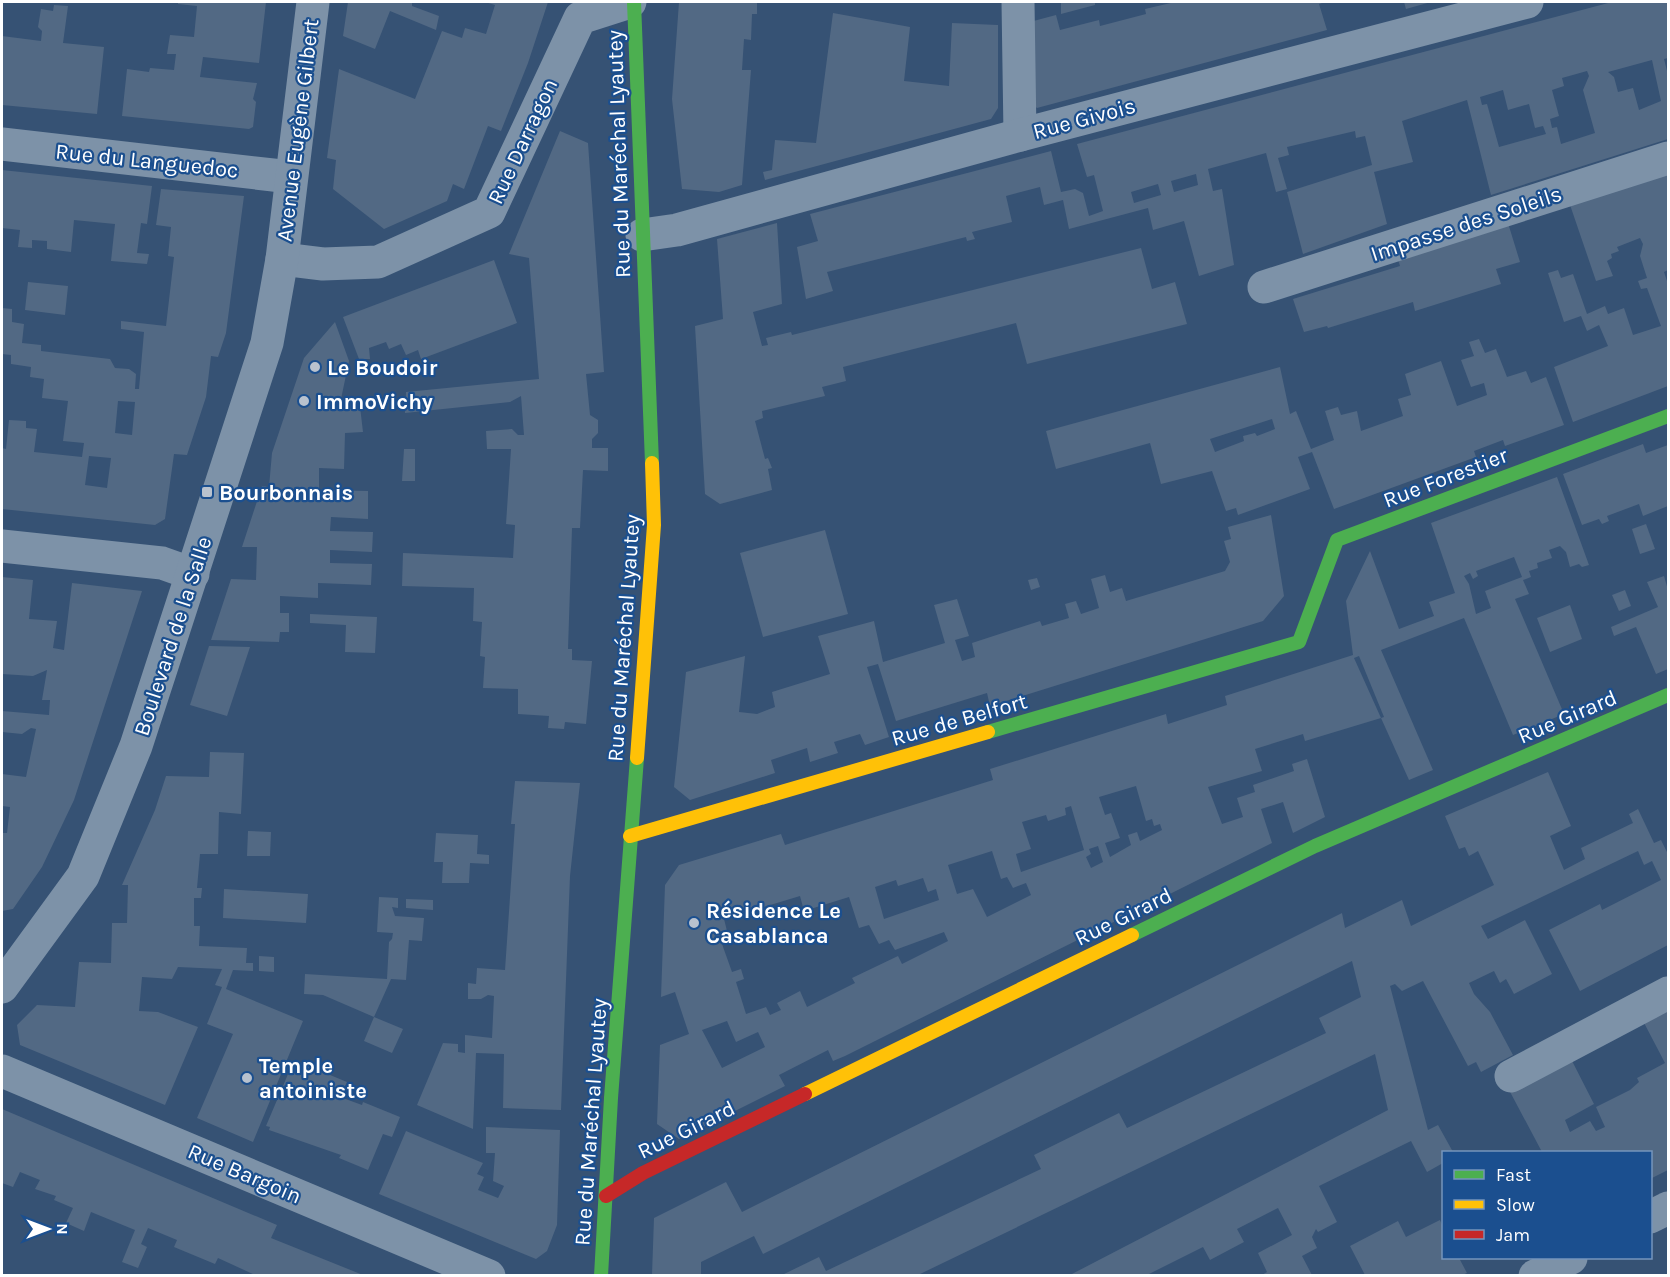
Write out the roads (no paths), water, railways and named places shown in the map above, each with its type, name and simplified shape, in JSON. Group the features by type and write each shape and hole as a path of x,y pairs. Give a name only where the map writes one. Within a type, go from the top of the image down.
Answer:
{"street":[{"name":"Avenue Eugène Gilbert","path":"282,259 312,2"},
{"name":"Rue du Maréchal Lyautey","path":"601,1275 630,836 654,525 632,2"},
{"name":"Rue Darragon","path":"282,259 323,264 378,262 489,212 580,18 632,2"},
{"path":"1018,2 1020,135"},
{"name":"Rue Givois","path":"642,235 677,230 1020,135 1527,2"},
{"name":"Rue du Languedoc","path":"2,144 291,177"},
{"name":"Impasse des Soleils","path":"1264,287 1668,158"},
{"name":"Boulevard de la Salle","path":"7,972 83,876 136,746 267,343 282,259"},
{"name":"Rue Forestier","path":"1299,642 1337,540 1668,416"},
{"path":"2,546 162,563 193,574"},
{"name":"Rue de Belfort","path":"630,836 1299,642"},
{"name":"Rue Girard","path":"606,1196 643,1173 1315,846 1668,695"},
{"path":"1511,1076 1668,993"},
{"name":"Rue Bargoin","path":"2,1071 489,1275"},
{"path":"1652,1216 1668,1208"},
{"path":"1535,1275 1566,1259"}],"place":[{"name":"Le Boudoir","path":"315,367"},
{"name":"ImmoVichy","path":"304,401"},
{"name":"Bourbonnais","path":"207,492"},
{"name":"Résidence Le Casablanca","path":"694,923"},
{"name":"Temple antoiniste","path":"247,1078"}]}
